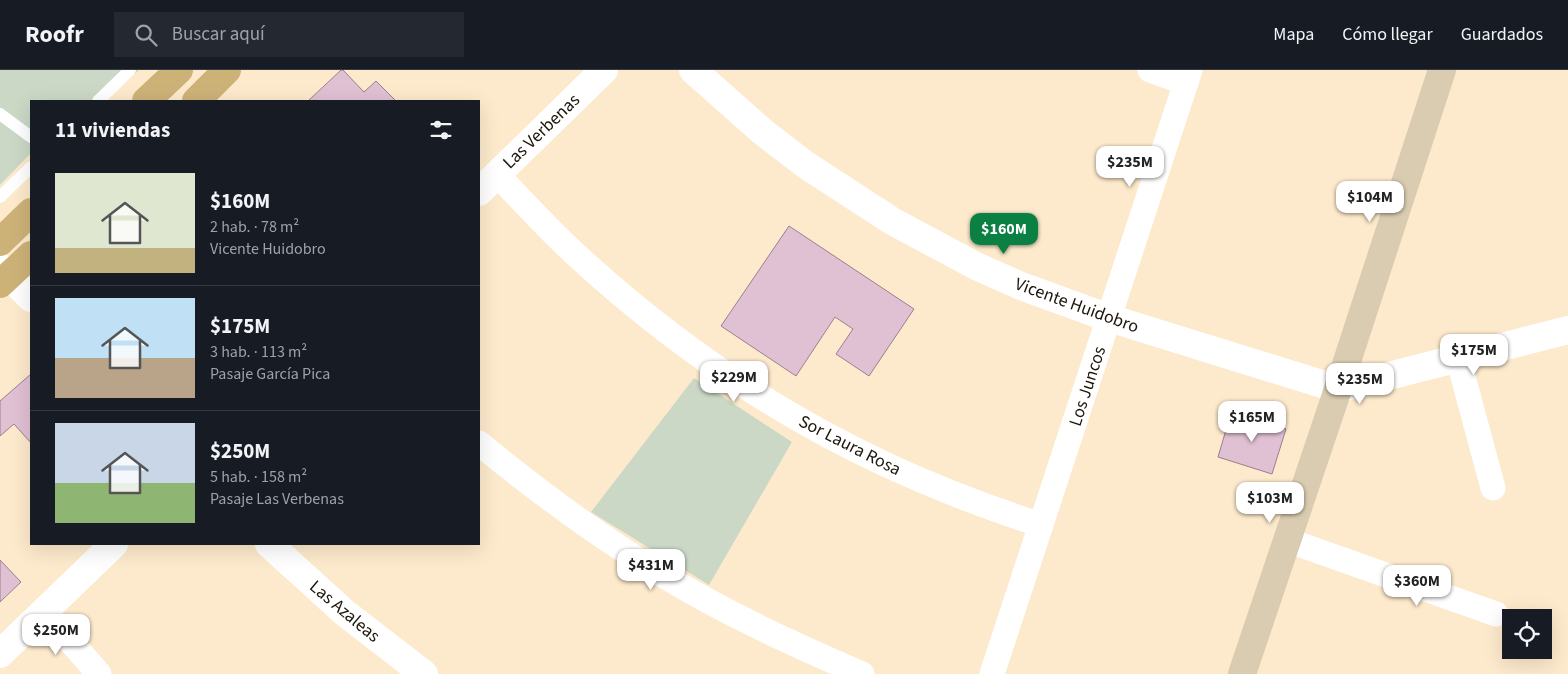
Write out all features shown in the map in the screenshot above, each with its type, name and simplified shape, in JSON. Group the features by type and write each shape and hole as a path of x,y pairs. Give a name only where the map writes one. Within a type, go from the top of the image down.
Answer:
{"main road":[{"path":"147,100 179,70"},
{"path":"197,100 227,70"},
{"path":"1242,674 1338,389 1442,70"},
{"path":"0,242 30,213"},
{"path":"3,275 30,256"}],"street":[{"name":"Las Verbenas","path":"488,183 604,70"},
{"name":"Vicente Huidobro","path":"694,70 750,121 806,165 892,221 978,267 1021,286 1109,318 1338,389"},
{"path":"1150,70 1188,76"},
{"name":"Los Juncos","path":"992,674 1188,76"},
{"name":"Sor Laura Rosa","path":"488,183 656,323 745,386 792,415 888,466 989,508 1041,525"},
{"path":"3,275 30,297"},
{"path":"1338,389 1568,330"},
{"path":"1458,358 1493,488"},
{"path":"480,444 564,510 661,574 763,629 862,674"},
{"path":"1287,540 1496,614"},
{"path":"0,654 113,545"},
{"name":"Las Azaleas","path":"270,545 345,613 424,674"},
{"path":"44,611 99,674"}],"lane":[{"path":"99,100 130,70"},
{"path":"0,114 30,137"},
{"path":"0,198 30,168"}],"green space":[{"path":"0,70 139,70 106,100 30,100 30,154 0,185"},
{"path":"694,378 792,442 709,585 591,512"}],"building":[{"path":"343,70 364,92 376,81 395,100 309,100"},
{"path":"789,226 914,309 869,376 836,354 853,329 835,317 796,376 721,326"},
{"path":"30,375 30,442 14,424 0,436 0,401"},
{"path":"1231,413 1286,429 1272,474 1218,457"},
{"path":"0,560 21,582 0,602"}]}
